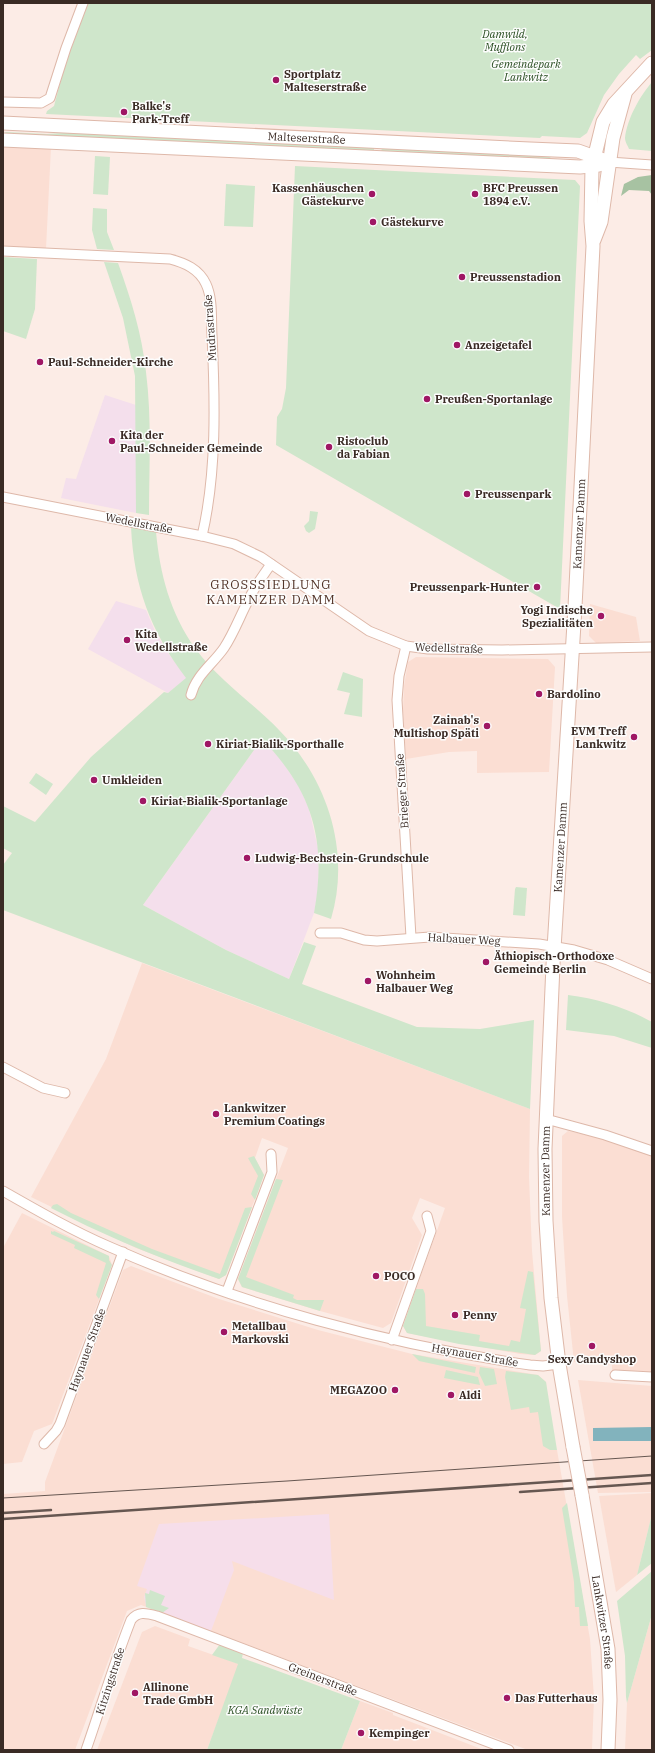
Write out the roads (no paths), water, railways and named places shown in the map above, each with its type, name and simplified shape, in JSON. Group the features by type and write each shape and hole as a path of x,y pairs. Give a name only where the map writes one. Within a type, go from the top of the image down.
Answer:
{"main road":[{"name":"Kamenzer Damm","path":"573,1447 559,1364 547,1247 545,1187 546,1119 554,946 572,650 592,246 590,221 593,162 603,122 614,104 625,94 652,63"},
{"name":"Kamenzer Damm","path":"592,246 601,222 613,138 625,94"},
{"name":"Malteserstraße","path":"3,123 378,142 578,150 593,162"},
{"name":"Malteserstraße","path":"3,140 377,159 609,162"},
{"path":"377,159 378,142"},
{"name":"Lankwitzer Straße","path":"573,1447 608,1649 610,1700 608,1750"}],"street":[{"path":"3,102 41,103 50,98 83,3"},
{"name":"Malteserstraße","path":"609,162 652,165"},
{"name":"Mudrastraße","path":"3,251 170,259 191,267 204,280 210,302 214,410 210,471 202,536"},
{"name":"Wedellstraße","path":"3,497 202,536 234,544 270,564 369,631 406,646 428,649 572,650 652,647"},
{"path":"191,695 194,685 199,677 218,656 231,638 252,592 270,564"},
{"name":"Brieger Straße","path":"406,646 399,676 397,713 411,937"},
{"name":"Halbauer Weg","path":"320,933 341,933 364,940 377,941 411,937 475,939 554,946 608,960 652,979"},
{"path":"3,1067 43,1088 65,1092"},
{"path":"546,1119 610,1136 652,1151"},
{"path":"227,1292 272,1172 271,1154"},
{"name":"Haynauer Straße","path":"3,1192 75,1230 123,1252 171,1272 227,1292 392,1340 502,1361 543,1366 559,1364"},
{"path":"392,1340 431,1231 427,1216"},
{"name":"Haynauer Straße","path":"44,1444 56,1431 60,1424 123,1252"},
{"path":"615,1375 652,1376"},
{"name":"Greinerstraße","path":"137,1614 143,1613 157,1616 509,1750"},
{"name":"Kitzingstraße","path":"86,1750 116,1657 130,1620 137,1614"}],"water":[{"path":"652,1427 652,1441 593,1441 593,1428"}],"tram line":[{"path":"3,1498 287,1481 652,1456"}],"railway":[{"path":"3,1519 652,1475"},
{"path":"520,1492 652,1483"},
{"path":"3,1513 51,1510"}],"place":[{"name":"Sportplatz Malteserstraße","path":"276,80"},
{"name":"Balke's Park-Treff","path":"124,112"},
{"name":"Kassenhäuschen Gästekurve","path":"372,194"},
{"name":"BFC Preussen 1894 e.V.","path":"475,194"},
{"name":"Gästekurve","path":"373,222"},
{"name":"Preussenstadion","path":"462,277"},
{"name":"Anzeigetafel","path":"457,345"},
{"name":"Paul-Schneider-Kirche","path":"40,362"},
{"name":"Preußen-Sportanlage","path":"427,399"},
{"name":"Kita der Paul-Schneider Gemeinde","path":"112,441"},
{"name":"Ristoclub da Fabian","path":"329,447"},
{"name":"Preussenpark","path":"467,494"},
{"name":"Preussenpark-Hunter","path":"537,587"},
{"name":"Yogi Indische Spezialitäten","path":"601,616"},
{"name":"Kita Wedellstraße","path":"127,640"},
{"name":"Bardolino","path":"539,694"},
{"name":"Zainab's Multishop Späti","path":"487,726"},
{"name":"EVM Treff Lankwitz","path":"634,737"},
{"name":"Kiriat-Bialik-Sporthalle","path":"208,744"},
{"name":"Umkleiden","path":"94,780"},
{"name":"Kiriat-Bialik-Sportanlage","path":"143,801"},
{"name":"Ludwig-Bechstein-Grundschule","path":"247,858"},
{"name":"Äthiopisch-Orthodoxe Gemeinde Berlin","path":"486,962"},
{"name":"Wohnheim Halbauer Weg","path":"368,981"},
{"name":"Lankwitzer Premium Coatings","path":"216,1114"},
{"name":"POCO","path":"376,1276"},
{"name":"Penny","path":"455,1315"},
{"name":"Metallbau Markovski","path":"224,1332"},
{"name":"Sexy Candyshop","path":"592,1346"},
{"name":"MEGAZOO","path":"395,1390"},
{"name":"Aldi","path":"451,1395"},
{"name":"Allinone Trade GmbH","path":"135,1693"},
{"name":"Das Futterhaus","path":"507,1698"},
{"name":"Kempinger","path":"361,1733"}],"district":[{"name":"GROSSSIEDLUNG KAMENZER DAMM","path":"271,592"}],"park label":[{"name":"Damwild, Mufflons","path":"505,40"},
{"name":"Gemeindepark Lankwitz","path":"526,70"},
{"name":"KGA Sandwüste","path":"265,1710"}]}
